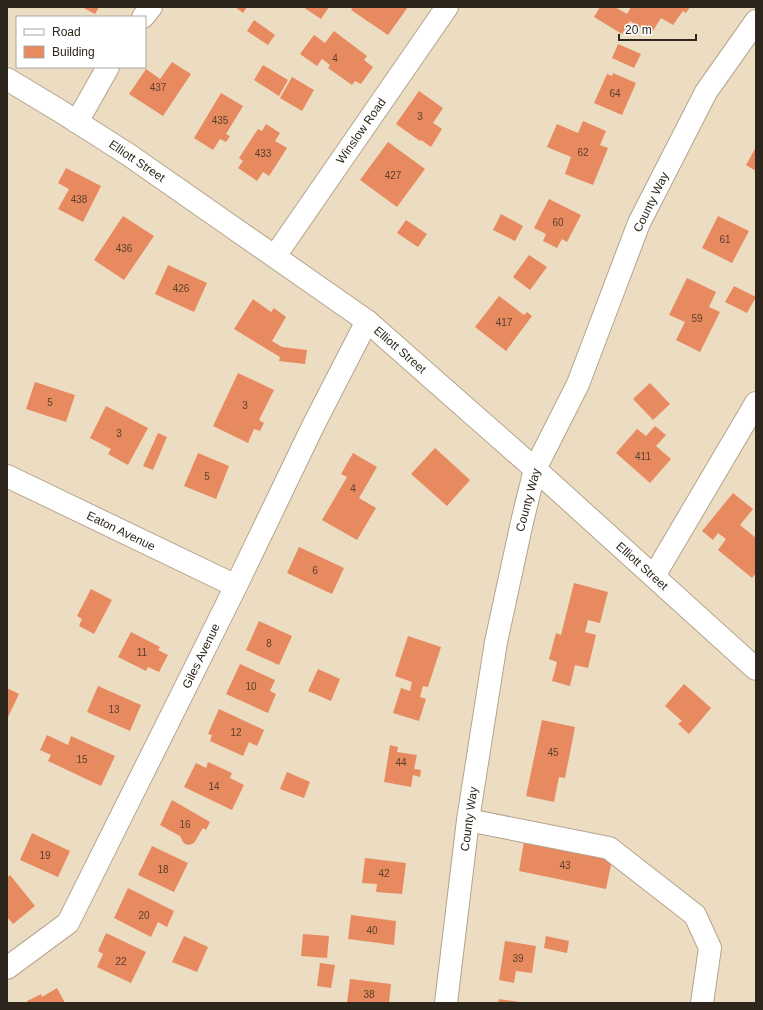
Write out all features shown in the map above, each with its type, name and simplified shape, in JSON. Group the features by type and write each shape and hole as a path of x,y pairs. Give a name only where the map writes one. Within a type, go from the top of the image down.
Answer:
{"street":[{"path":"144,16 151,7"},
{"name":"Winslow Road","path":"275,256 447,7"},
{"name":"County Way","path":"446,1003 468,820 496,642 535,469 578,384 639,223 706,92 756,21"},
{"path":"78,122 107,68"},
{"name":"Elliott Street","path":"7,79 129,155 367,321 535,469 756,669"},
{"name":"Giles Avenue","path":"7,968 68,923 236,586 314,424 367,321"},
{"path":"654,576 756,403"},
{"name":"Eaton Avenue","path":"7,476 236,586"},
{"path":"468,820 609,848 695,916 710,948 702,1003"}],"building":[{"path":"82,7 99,7 95,14"},
{"path":"235,7 247,7 243,13"},
{"path":"303,7 329,7 321,19"},
{"path":"353,7 408,7 388,35 351,10"},
{"path":"600,7 615,7 627,14 631,7 690,7 686,13 683,11 673,25 661,18 651,34 630,21 622,34 594,17"},
{"path":"254,20 275,35 268,45 247,31"},
{"path":"334,31 367,56 364,60 373,67 361,84 355,81 352,85 328,68 330,65 322,59 317,66 300,54 314,35 325,43"},
{"path":"618,44 641,54 634,68 612,58"},
{"path":"172,62 191,74 163,116 129,94 146,69 160,79"},
{"path":"263,65 288,80 279,96 254,80"},
{"path":"613,73 636,83 622,115 594,103 607,74 612,76"},
{"path":"292,77 314,90 302,111 280,98"},
{"path":"419,91 443,108 433,123 442,129 431,147 396,124"},
{"path":"221,93 243,106 226,134 230,136 226,142 220,139 213,150 194,138"},
{"path":"583,121 606,131 600,145 608,148 593,185 565,174 571,157 547,147 557,124 578,133"},
{"path":"266,124 280,133 275,141 287,148 269,176 263,172 257,181 238,168 243,161 239,158 258,129 262,131"},
{"path":"388,142 425,169 397,207 360,180"},
{"path":"756,147 756,171 746,165"},
{"path":"66,168 101,186 83,222 58,209 69,189 58,183"},
{"path":"549,199 581,215 567,242 562,239 557,248 543,241 546,234 534,228"},
{"path":"501,214 523,226 515,241 493,230"},
{"path":"123,216 154,236 124,280 94,260"},
{"path":"718,216 749,231 732,263 702,248"},
{"path":"406,220 427,234 418,247 397,233"},
{"path":"529,255 547,267 530,290 513,277"},
{"path":"168,265 207,283 194,312 155,294"},
{"path":"687,278 716,292 709,307 720,312 700,352 676,340 685,322 669,315"},
{"path":"734,286 756,297 747,313 725,302"},
{"path":"499,296 524,315 527,312 532,316 506,351 475,327"},
{"path":"253,299 271,312 274,308 286,317 272,341 282,347 307,350 305,364 279,361 280,357 234,329"},
{"path":"238,373 274,390 259,420 264,423 260,431 254,429 248,443 213,426"},
{"path":"35,382 75,395 66,422 26,409"},
{"path":"650,383 670,404 653,420 633,399"},
{"path":"106,406 148,428 128,465 108,454 111,449 90,438"},
{"path":"655,426 666,435 656,446 671,459 650,483 616,453 637,429 646,436"},
{"path":"158,433 167,437 153,470 143,466"},
{"path":"435,448 470,480 447,506 411,474"},
{"path":"198,453 229,466 216,499 184,486"},
{"path":"353,453 377,467 359,498 376,508 357,540 322,520 347,477 341,474"},
{"path":"733,493 753,509 740,525 756,538 756,573 752,578 718,550 726,539 718,533 713,540 702,531"},
{"path":"299,547 344,568 332,594 287,573"},
{"path":"574,583 608,592 600,623 588,620 585,632 596,635 588,668 575,665 570,686 552,681 557,662 549,659 556,633 561,635"},
{"path":"91,589 112,600 94,634 79,626 82,619 77,616"},
{"path":"259,621 292,636 279,665 246,650"},
{"path":"131,632 160,647 158,650 168,655 159,672 148,667 146,671 118,657"},
{"path":"408,636 441,647 428,687 423,686 420,697 426,699 419,721 393,713 401,688 410,691 412,682 395,676"},
{"path":"240,664 275,680 270,691 276,694 268,713 226,694"},
{"path":"318,669 340,679 331,701 308,691"},
{"path":"684,684 711,708 689,734 678,724 682,721 665,706"},
{"path":"98,686 141,705 130,731 87,712"},
{"path":"7,688 19,694 7,719"},
{"path":"219,709 264,730 257,746 249,742 243,756 210,741 212,735 208,734"},
{"path":"542,720 575,727 565,778 559,777 554,802 526,796"},
{"path":"47,735 68,745 71,736 115,756 101,786 48,761 51,755 40,750"},
{"path":"390,745 398,747 397,752 417,755 414,769 421,770 420,777 413,775 411,787 384,782"},
{"path":"208,762 232,773 230,778 244,785 232,810 184,787 196,763 206,768"},
{"path":"287,772 310,782 304,798 280,789"},
{"path":"172,800 210,822 206,830 203,828 194,843 189,845 185,844 180,836 160,825"},
{"path":"32,833 70,851 58,877 20,860"},
{"path":"524,841 578,846 577,853 612,860 606,889 519,871"},
{"path":"152,846 188,863 174,892 138,875"},
{"path":"365,858 406,863 402,894 376,892 377,884 362,883"},
{"path":"10,875 35,906 13,924 7,917 7,878"},
{"path":"128,888 174,911 167,927 158,922 151,937 114,918"},
{"path":"351,915 396,921 394,945 348,939"},
{"path":"106,933 146,952 131,983 97,967 103,954 98,951"},
{"path":"303,934 329,936 327,958 301,956"},
{"path":"184,936 208,947 197,972 172,962"},
{"path":"546,936 569,941 567,953 544,948"},
{"path":"505,941 536,946 532,973 516,971 514,983 499,980"},
{"path":"320,963 335,965 331,988 317,986"},
{"path":"350,979 391,984 389,1003 347,1003"},
{"path":"57,988 65,1003 28,1003 27,1001 41,994 42,997"},
{"path":"499,999 519,1002 519,1003 498,1003"}]}
